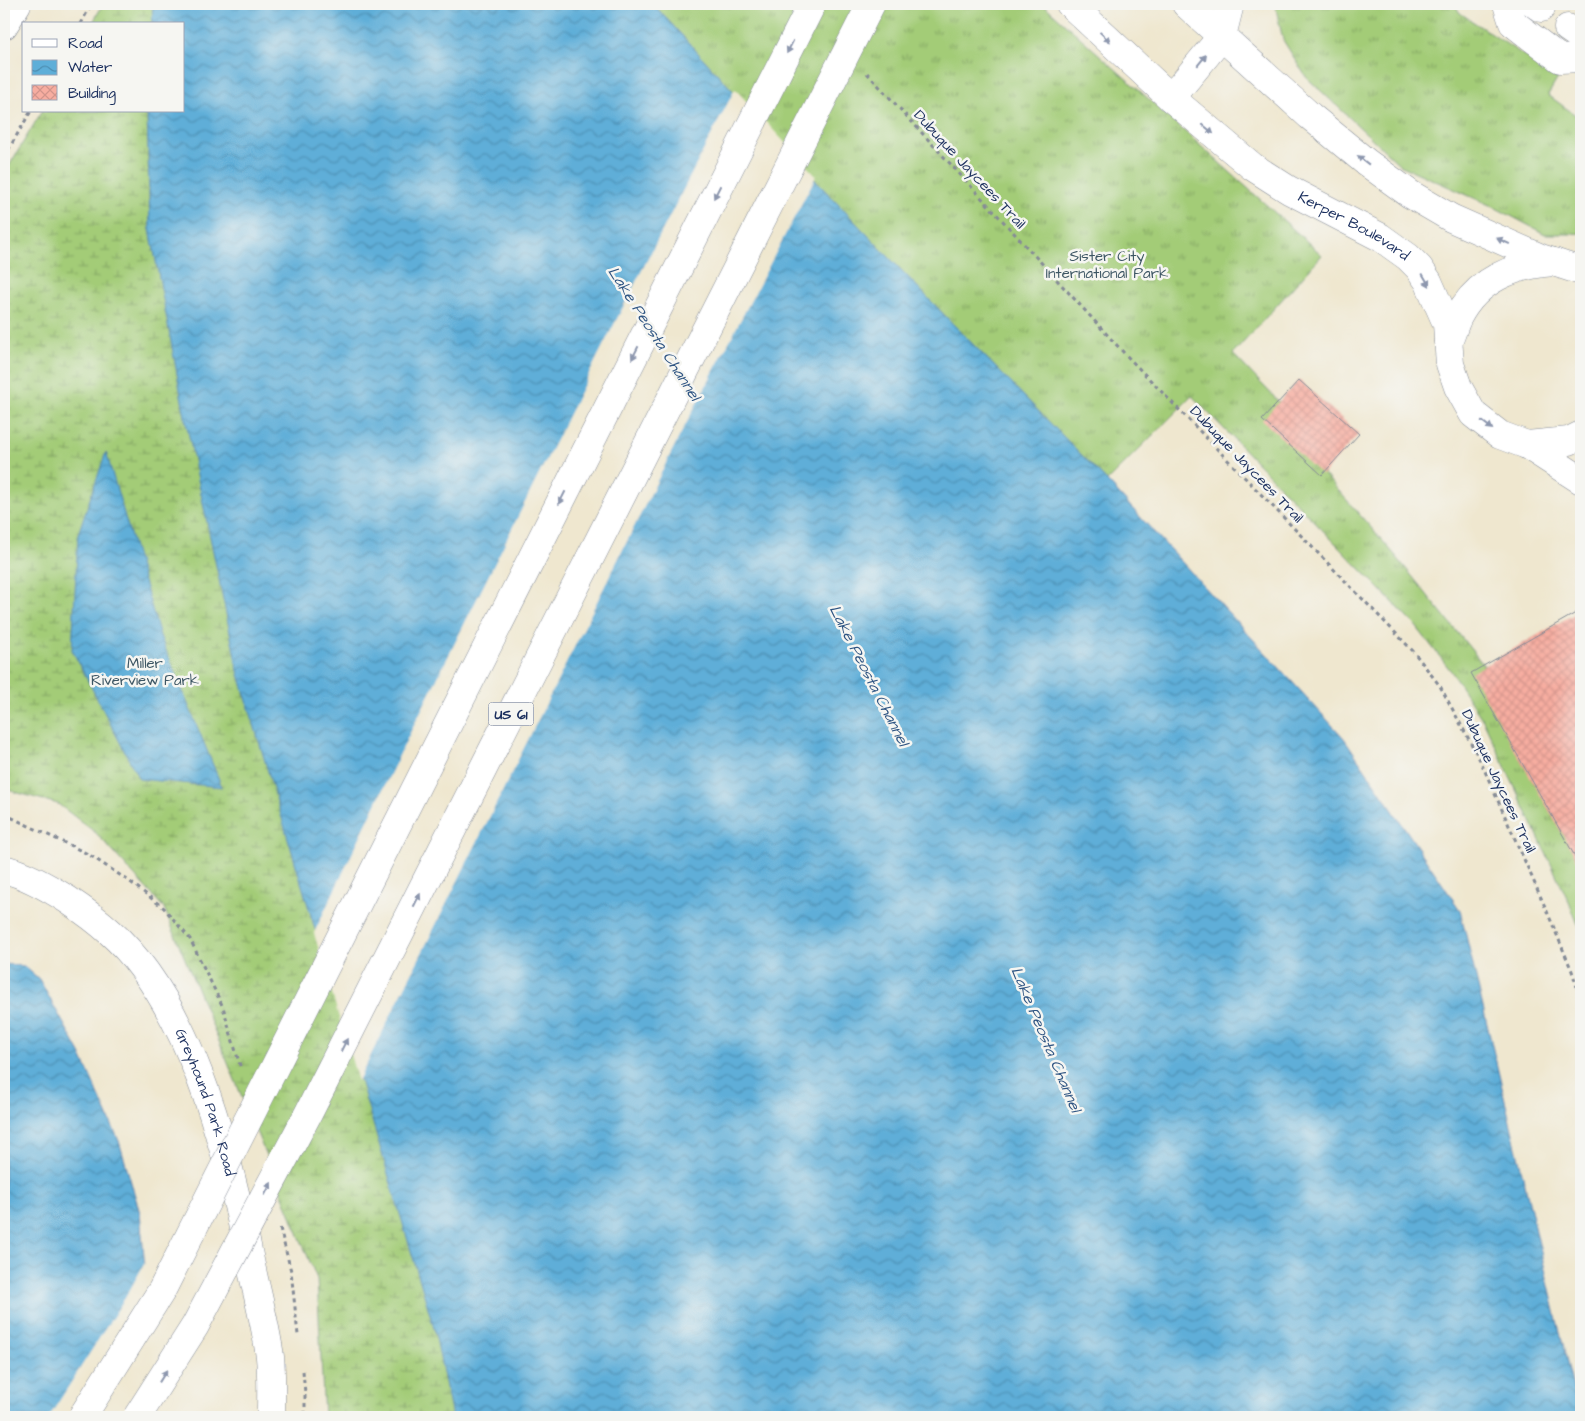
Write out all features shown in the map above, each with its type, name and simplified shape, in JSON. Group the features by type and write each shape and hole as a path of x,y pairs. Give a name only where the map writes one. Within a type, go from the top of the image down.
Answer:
{"main road":[{"path":"4,25 18,4"},
{"path":"82,1417 162,1290 812,4"},
{"name":"US 61","path":"137,1417 195,1326 308,1114 871,4"},
{"name":"Kerper Boulevard","path":"1070,4 1171,98 1253,167 1288,190 1380,236 1408,257 1428,281 1447,324 1450,364 1458,387 1473,414 1500,435 1527,445 1581,480"},
{"path":"1186,4 1310,116 1366,162 1410,194 1451,218 1541,258 1574,267"},
{"path":"1171,98 1222,36 1230,4"},
{"path":"1507,4 1513,24 1560,59 1581,58"},
{"path":"1448,342 1458,317 1471,298 1496,277 1513,269 1536,264 1574,267"},
{"path":"1527,445 1569,441 1581,435"},
{"name":"Greyhound Park Road","path":"4,869 52,890 87,913 111,932 140,964 170,1010 193,1059 236,1194 270,1358 271,1417"}],"path":[{"path":"82,22 91,4"},
{"name":"Dubuque Jaycees Trail","path":"862,68 1124,353 1413,651 1440,686 1480,760 1546,909 1572,971 1581,1000"},
{"path":"4,157 30,112"}],"green space":[{"path":"103,4 153,4 152,22 93,22"},
{"name":"Sister City International Park","path":"653,4 1043,4 1322,255 1233,354 1281,404 1272,415 1395,555 1482,663 1521,731 1581,844 1581,932 1569,902 1484,722 1451,671 1415,625 1192,396 1107,481 814,179"},
{"path":"1275,4 1454,4 1460,13 1558,78 1548,95 1581,119 1581,233 1545,234 1494,207 1400,165 1306,77 1283,40"},
{"name":"Miller Riverview Park","path":"41,112 147,112 150,229 164,300 300,779 454,1417 324,1417 317,1279 164,908 96,833 58,804 4,789 4,174"}],"water":[{"name":"Lake Peosta Channel","path":"153,4 653,4 814,179 1107,481 1344,738 1460,910 1580,1417 452,1417 434,1328 238,671 185,417 150,229 147,112 185,112 185,22 152,22"},
{"path":"106,452 160,636 222,787 139,779 72,650 78,534"},
{"path":"4,964 24,966 39,979 80,1053 119,1141 140,1213 159,1417 6,1417 4,1377"}],"pier":[{"path":"735,89 816,176 675,445 358,1081 314,933 408,737 603,346"},
{"path":"147,1259 162,1417 49,1417 128,1293"}],"building":[{"path":"1299,380 1359,434 1322,475 1262,420"},
{"path":"1581,610 1581,867 1471,673"}]}
